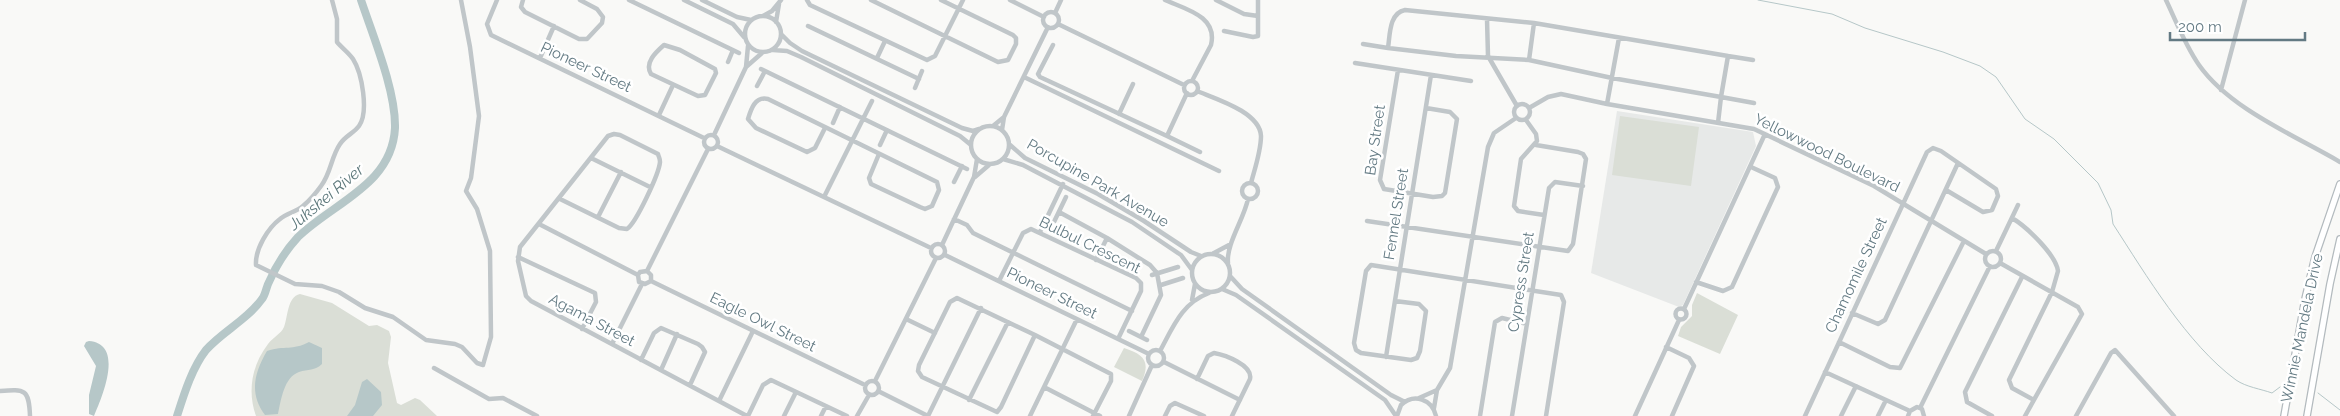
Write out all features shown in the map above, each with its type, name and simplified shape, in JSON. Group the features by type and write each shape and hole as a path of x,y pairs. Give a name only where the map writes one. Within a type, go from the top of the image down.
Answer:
{"main road":[{"name":"Winnie Mandela Drive","path":"2284,416 2305,299 2315,258 2340,184"},
{"name":"Winnie Mandela Drive","path":"2306,416 2340,239"}],"street":[{"path":"332,0 337,19 337,42 356,64 365,110 359,126 345,136 336,150 322,185 303,206 279,219 262,238 255,263 279,278 295,284 322,286 340,292 365,308 393,317 426,340 455,344 462,347 477,363 483,365 491,336 490,251 477,209 466,191 471,178 479,116 470,47 461,0"},
{"name":"Pioneer Street","path":"497,0 487,24 491,35 704,138"},
{"path":"523,0 521,8 524,12 579,39 587,39 602,23 603,17 601,12 580,0"},
{"path":"629,0 739,53"},
{"path":"684,0 733,24 748,46 746,67 714,135"},
{"path":"702,0 737,17 752,20 772,11 781,0"},
{"path":"781,0 776,22 781,34 802,51 969,131 993,126 1004,117"},
{"path":"807,0 810,4 927,60 935,56 963,0"},
{"path":"871,0 998,62 1008,60 1016,44 1016,38 941,0"},
{"path":"1010,0 1044,17"},
{"path":"1055,14 1061,0"},
{"path":"1165,0 1204,18 1210,27 1211,45 1192,81 1184,85"},
{"path":"1216,0 1244,14 1258,16"},
{"path":"1224,31 1256,37 1259,33 1258,0"},
{"path":"2166,0 2193,55 2221,90 2259,116 2340,162"},
{"path":"2221,90 2245,0"},
{"path":"1388,48 1394,17 1400,11 1534,23 1752,60"},
{"path":"1044,17 1048,14 1055,14"},
{"path":"1055,14 1058,17 1058,24"},
{"path":"762,16 776,22"},
{"path":"1044,17 1044,24 1048,27 1052,28 1058,24"},
{"path":"1487,19 1488,56 1517,106"},
{"path":"744,38 745,30 752,20"},
{"path":"1529,60 1534,23"},
{"path":"1058,24 1184,85"},
{"path":"540,58 554,26"},
{"path":"808,26 918,79"},
{"path":"974,177 989,165 1003,159 1009,149 1009,144 1002,130 1004,117 1048,27"},
{"path":"773,50 779,43 781,34"},
{"path":"1607,104 1619,38"},
{"path":"877,58 884,41"},
{"path":"668,44 715,69 716,73 712,83 707,93 702,96 673,84 649,71 649,63 664,45 668,44"},
{"path":"1363,44 1456,56 1488,56 1529,60 1612,78 1754,103"},
{"path":"1053,45 1038,74 1040,77 1200,152"},
{"path":"748,46 762,53"},
{"path":"728,62 733,50"},
{"path":"746,67 762,53 773,50 786,51 960,136 970,145 976,159 974,177 942,245"},
{"path":"1718,123 1728,56"},
{"path":"1355,63 1471,81"},
{"path":"757,86 763,70 967,169"},
{"name":"Bay Street","path":"1398,70 1381,184 1388,190 1438,198 1446,190 1457,119 1450,112 1426,108"},
{"path":"914,88 922,71"},
{"name":"Fennel Street","path":"1386,356 1431,75"},
{"path":"1024,76 1219,171"},
{"path":"1192,81 1197,86 1197,91"},
{"path":"659,116 673,84"},
{"path":"1119,114 1133,84"},
{"path":"1184,85 1184,90 1187,93"},
{"path":"1187,93 1191,94 1197,91"},
{"path":"1197,91 1245,113 1257,124 1261,141 1251,182"},
{"path":"1167,136 1187,93"},
{"name":"Yellowwood Boulevard","path":"1529,108 1548,96 1562,94 1607,104 1747,127 1874,186 1986,254"},
{"path":"825,128 815,148 807,152 753,126 748,119 757,100 764,98 937,182 939,190 932,206 925,209 871,184 869,178 879,154"},
{"path":"824,197 872,101"},
{"path":"1516,118 1514,113 1517,106 1523,104 1529,108 1530,114 1526,120"},
{"path":"833,123 840,107"},
{"path":"1436,416 1434,409 1437,390 1448,374 1452,362 1489,142 1499,128 1516,118 1526,120 1536,134 1536,144 1521,159 1513,202 1518,211 1544,215"},
{"path":"993,126 1002,130"},
{"path":"970,145 973,136 979,129"},
{"path":"880,145 887,130"},
{"path":"560,199 619,228 627,229 633,222 650,187 660,160 658,154 614,134 608,136 560,199 521,244 518,256 595,294 596,302 582,328"},
{"path":"1635,416 1679,320 1687,317 1684,309 1765,134"},
{"path":"708,135 714,135 718,139 717,146 714,149 708,149 703,143 704,138 708,135"},
{"name":"Porcupine Park Avenue","path":"1009,144 1025,158 1098,194 1190,252 1201,256"},
{"path":"1367,221 1568,251 1573,244 1586,163 1583,154 1536,144"},
{"path":"717,146 931,248"},
{"name":"Chamomile Street","path":"1805,416 1925,155 1933,148 1958,163"},
{"path":"647,271 708,149"},
{"path":"592,158 650,187"},
{"path":"976,159 989,165"},
{"name":"Porcupine Park Avenue","path":"1003,159 1023,165 1112,210 1159,239 1185,259 1192,270"},
{"path":"1852,313 1878,324 1885,320 1958,163 1996,190 1998,199 1992,210 1984,212 1946,190"},
{"path":"954,182 962,166"},
{"path":"1696,282 1723,291 1732,287 1777,191 1778,183 1775,178 1751,167"},
{"path":"598,217 621,172"},
{"path":"1251,182 1256,185 1258,192 1256,197 1248,199 1243,194 1242,189 1246,183 1251,182"},
{"name":"Cypress Street","path":"1512,416 1549,188 1553,183 1583,186"},
{"path":"1040,232 1063,184"},
{"path":"1053,224 1066,197"},
{"path":"1222,289 1230,276 1231,244 1241,223 1248,199"},
{"path":"2000,263 1994,267 1990,266 1985,261 1986,254 1996,251 2018,205"},
{"path":"1059,212 1107,238 1150,265 1160,285 1161,295 1141,337"},
{"path":"2012,218 2029,231 2056,263 2058,276 2009,380 2012,388 2034,400"},
{"path":"954,219 967,225 973,233 1132,311"},
{"path":"539,224 638,275"},
{"name":"Bulbul Crescent","path":"1000,281 1025,231 1031,229 1139,280 1142,287 1118,339"},
{"path":"1096,260 1107,238"},
{"path":"1839,342 1890,367 1900,368 1964,241"},
{"path":"931,248 934,244 942,245"},
{"path":"1160,351 1178,319 1192,300 1195,283 1192,270 1195,262 1201,256 1231,244"},
{"path":"931,248 932,255 936,258 942,258 945,255 945,248 942,245"},
{"path":"1996,251 2000,256 2000,263"},
{"path":"1212,253 1222,257 1229,265"},
{"name":"Pioneer Street","path":"945,255 1149,354"},
{"name":"Agama Street","path":"518,256 528,300 748,416"},
{"path":"875,382 936,258"},
{"path":"2000,263 2078,307 2081,311 2081,317 2025,416"},
{"path":"1394,301 1422,306 1426,311 1417,358 1411,360 1361,352 1354,347 1366,271 1368,266 1373,264 1559,294 1564,302 1546,416"},
{"path":"1920,408 1990,266"},
{"path":"1155,274 1178,267"},
{"path":"638,275 640,272 647,271"},
{"path":"612,344 642,284 651,280 651,275 647,271"},
{"path":"638,275 639,282 642,284"},
{"path":"1230,276 1242,289 1391,396 1405,402"},
{"path":"1698,277 1706,284"},
{"path":"1992,416 1967,402 1965,392 2022,277"},
{"path":"1160,285 1184,278"},
{"name":"Eagle Owl Street","path":"651,280 865,385"},
{"path":"1195,283 1203,290 1211,292"},
{"path":"1192,300 1222,289 1236,294 1385,400 1397,416"},
{"path":"1035,335 999,410 993,411 969,400 922,377 918,372 919,365 950,302 954,298 961,298 1063,348 1111,374 1111,381 1094,415"},
{"path":"878,391 928,416 981,308"},
{"path":"1679,320 1676,315 1677,311 1684,309"},
{"path":"1480,416 1494,322 1502,318 1527,324"},
{"path":"906,319 936,333"},
{"path":"1030,416 1077,319"},
{"path":"969,400 1008,322"},
{"path":"641,360 658,329 664,328 700,345 704,350 703,358 690,386"},
{"path":"719,401 752,331"},
{"path":"1129,331 1147,340"},
{"path":"661,370 677,334"},
{"path":"1666,347 1689,358 1694,366 1672,416"},
{"path":"1154,350 1160,351 1165,357 1164,362 1160,366 1152,365 1148,361 1149,354 1154,350"},
{"path":"2076,416 2111,353 2116,350 2174,416"},
{"path":"1197,379 1208,356 1214,353 1246,367 1250,372 1250,379 1232,416"},
{"path":"1164,362 1240,400"},
{"path":"1129,416 1152,365"},
{"path":"434,368 489,399 504,398 537,416"},
{"path":"1825,372 1886,400 1909,413 1914,408 1920,408"},
{"path":"748,416 763,385 768,381 774,381 847,416"},
{"path":"869,381 875,382 878,384 878,391 874,395 869,395 864,389 865,385 869,381"},
{"path":"1841,416 1856,386"},
{"path":"1044,387 1094,415 1100,416"},
{"path":"0,391 19,390 24,392 28,398 30,416"},
{"path":"1397,416 1399,409 1405,402 1437,390"},
{"path":"784,416 796,392"},
{"path":"858,416 869,395"},
{"path":"1419,398 1425,400 1434,409"},
{"path":"1878,416 1886,400"},
{"path":"1165,416 1170,406 1176,403 1200,415"},
{"path":"821,416 826,406"},
{"path":"1920,408 1924,416"}],"shaded area":[{"path":"1617,111 1753,132 1756,146 1683,305 1679,307 1591,273"},
{"path":"1620,116 1699,127 1691,186 1612,175"},
{"path":"1697,293 1738,315 1720,354 1678,336 1681,327 1692,316 1692,305"},
{"path":"300,294 332,303 369,326 377,325 389,331 391,337 388,363 397,403 401,405 415,398 420,400 437,416 256,416 252,397 255,369 268,344 284,327 290,303"},
{"path":"89,341 100,344 106,351 109,361 102,397 94,416 89,414 89,395 96,366 84,346"},
{"path":"309,342 322,348 322,364 314,369 294,375 284,390 278,414 265,415 257,399 255,383 259,367 267,351 303,345"},
{"path":"1124,348 1144,359 1146,368 1142,381 1114,367"},
{"path":"367,379 381,392 382,405 373,416 347,416 355,405 362,382"}],"waterway":[{"name":"Jukskei River","path":"177,416 201,357 220,337 256,306 263,297 278,264 298,237 359,191 384,164 391,148 395,128 392,97 361,0"},
{"path":"1758,0 1832,14 1865,28 1943,52 1980,66 1996,77 2025,119 2054,139 2098,183 2111,210 2113,224 2168,308 2201,348 2218,365 2240,382 2272,393 2280,387"},
{"path":"2318,393 2340,410"}]}
